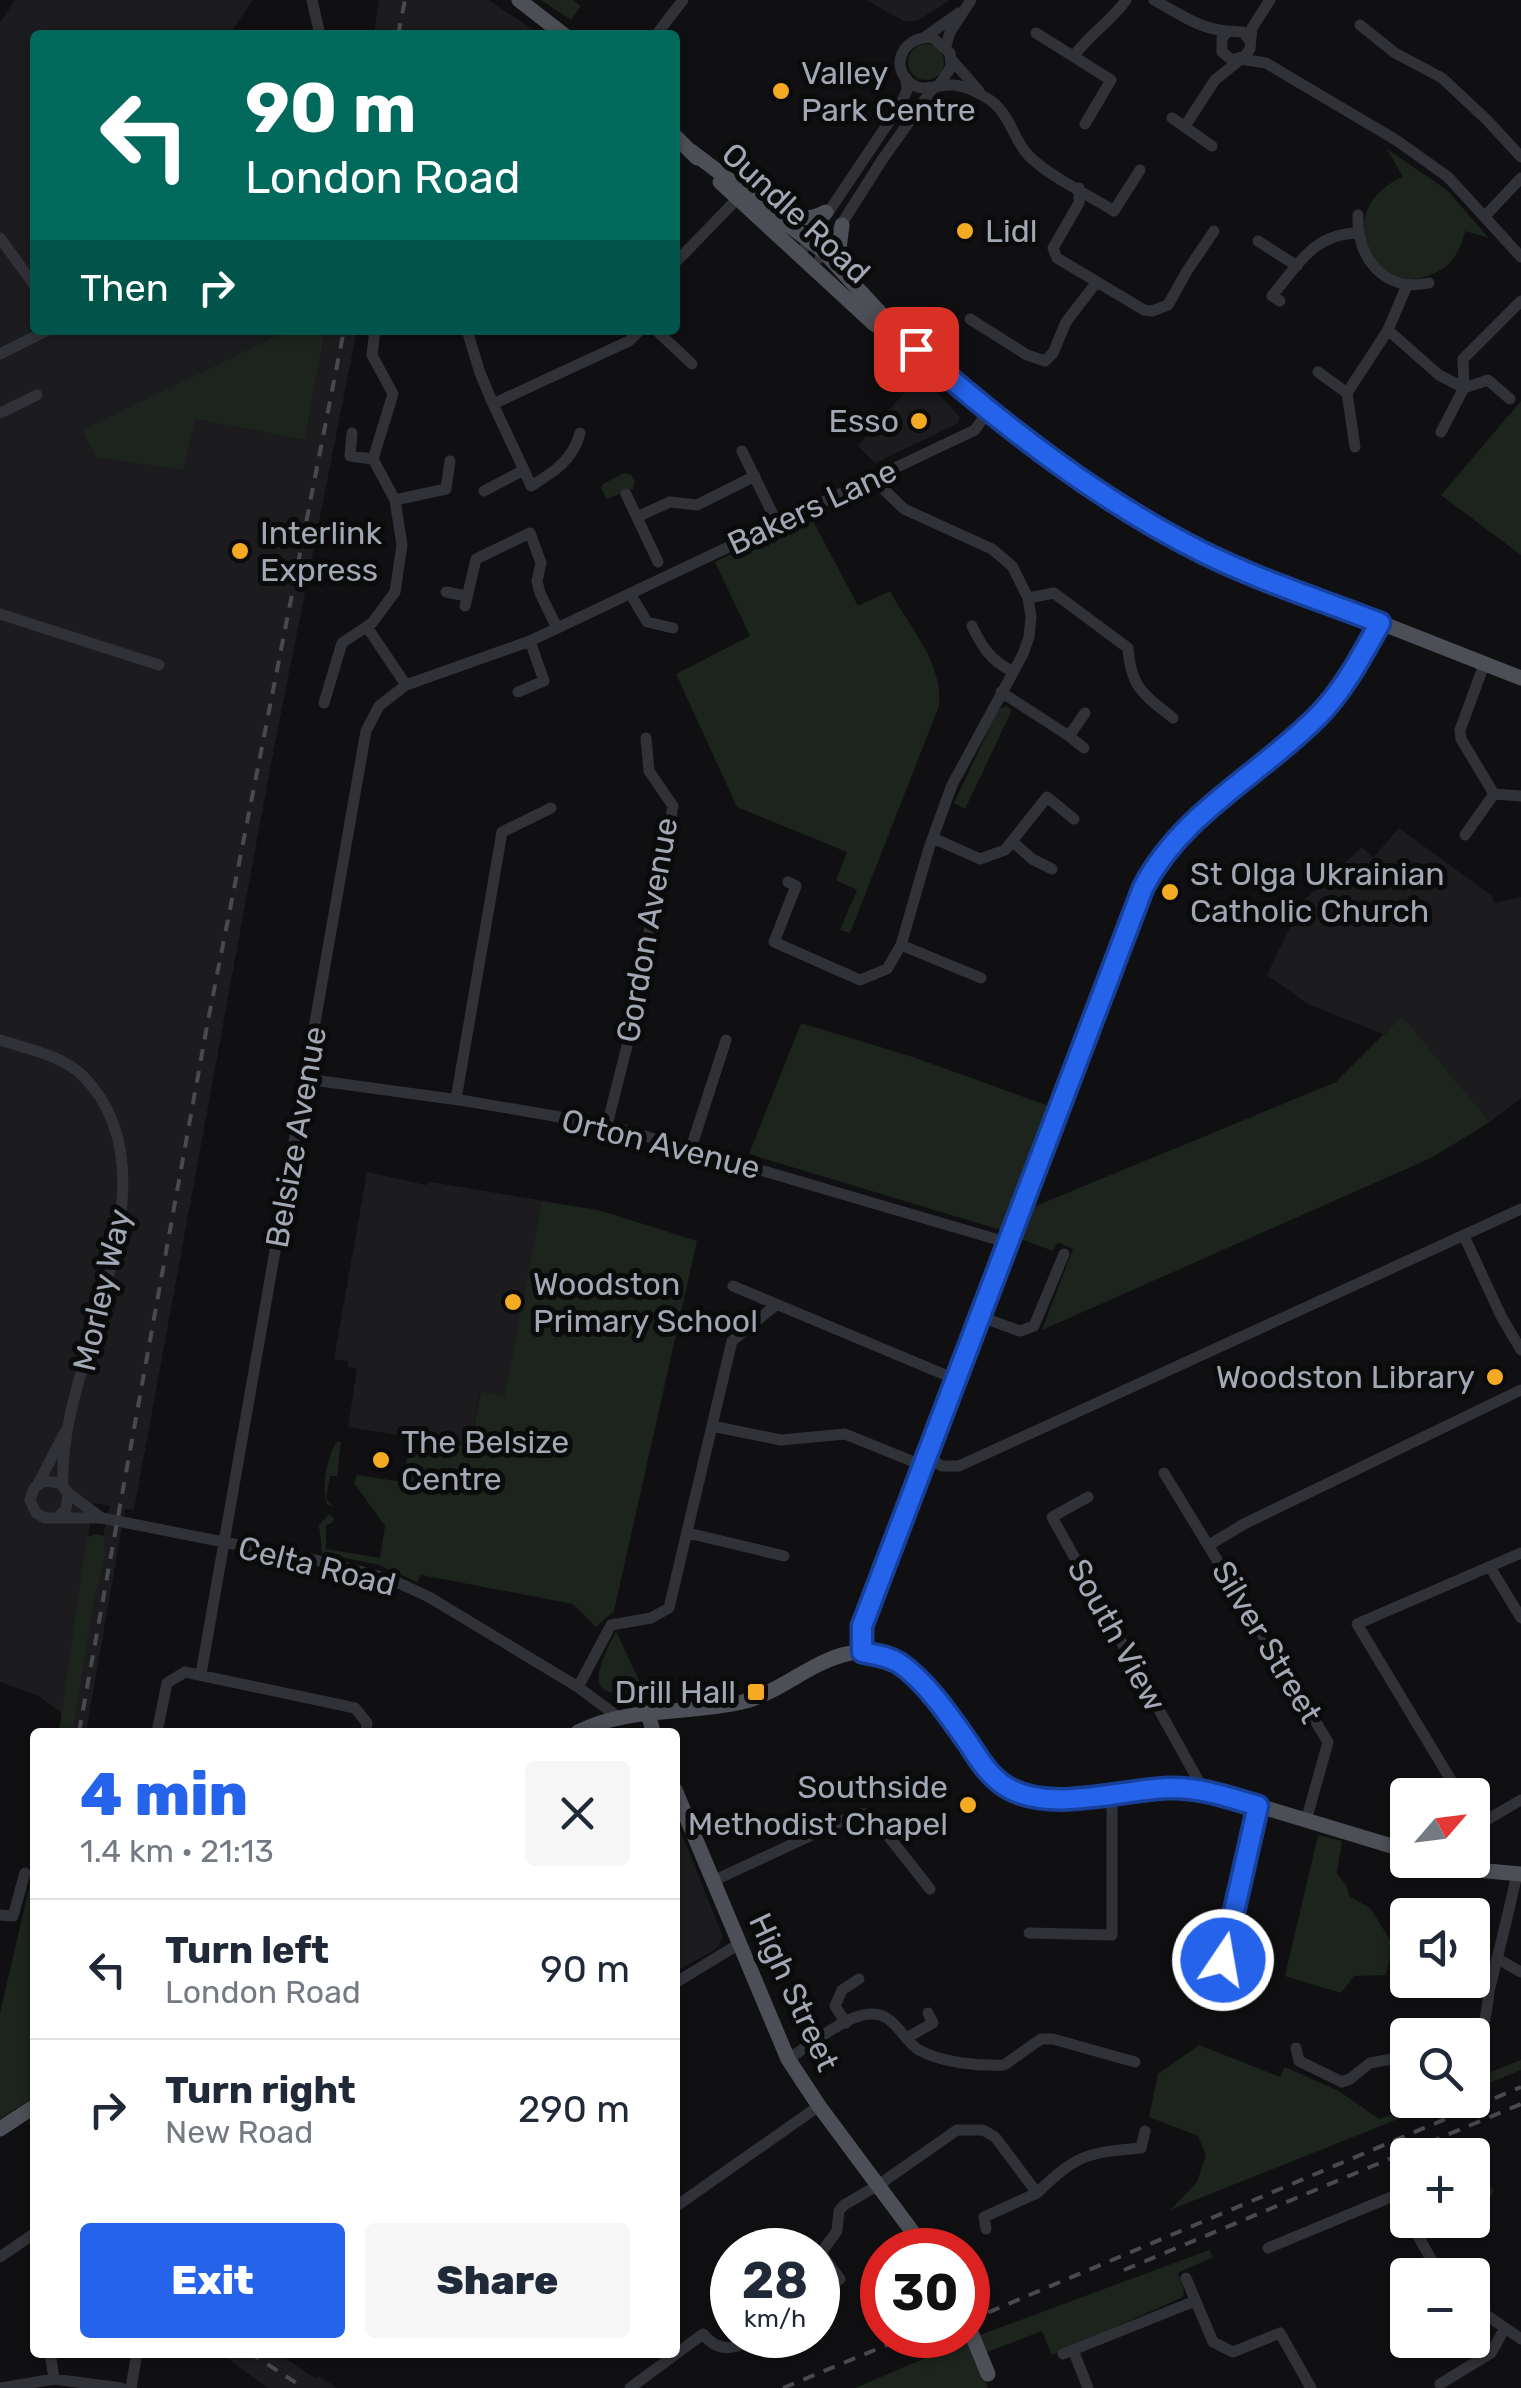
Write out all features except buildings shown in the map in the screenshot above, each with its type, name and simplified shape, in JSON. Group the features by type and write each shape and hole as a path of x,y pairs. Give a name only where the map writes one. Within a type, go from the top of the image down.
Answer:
{"main road":[{"path":"519,0 558,30"},
{"name":"Oundle Road","path":"680,141 874,324 914,348"},
{"path":"691,151 801,219 826,212"},
{"name":"Oundle Road","path":"741,195 824,252 914,348 988,411 1167,534 1208,555 1521,678"},
{"path":"842,225 840,259 850,278"},
{"path":"589,1728 648,1712 752,1700 830,1658 862,1652 889,1658 905,1668 959,1730 990,1774 1011,1790 1042,1798 1202,1789 1390,1846"},
{"path":"648,1712 652,1728"},
{"name":"High Street","path":"680,1802 788,2059 910,2228"},
{"path":"1490,1871 1519,1874"},
{"path":"0,2129 30,2109"}],"street":[{"path":"312,0 319,30"},
{"path":"660,30 683,0"},
{"path":"1074,56 1086,38 1114,18 1126,0"},
{"path":"1154,0 1214,31 1243,32 1266,63"},
{"path":"1215,80 1222,38 1259,14 1270,0"},
{"path":"801,255 826,212 902,104 906,78 900,63 904,49 967,5"},
{"path":"946,46 967,5"},
{"path":"1185,126 1215,80 1248,53 1259,14"},
{"path":"1196,24 1232,60 1266,63 1405,146 1448,178 1521,256"},
{"path":"1360,25 1395,52 1442,78 1521,157"},
{"path":"1036,34 1111,80 1085,124"},
{"path":"925,37 946,46 952,60 1006,117 1031,158 1114,211 1140,170"},
{"path":"814,268 882,160 949,74 952,60"},
{"path":"906,78 919,88 958,85 985,98"},
{"path":"1172,118 1212,146"},
{"path":"1486,216 1521,178"},
{"path":"1078,188 1079,203 1053,248 1057,258 1144,310 1164,308 1214,232"},
{"path":"680,258 741,195"},
{"path":"1358,215 1357,232 1367,260 1379,273 1407,285 1429,282"},
{"path":"1280,301 1272,296 1320,240 1357,232"},
{"path":"0,238 30,279"},
{"path":"1258,241 1298,266"},
{"path":"970,318 1045,361 1053,353 1066,322 1096,283"},
{"path":"1355,447 1346,393 1388,330 1407,285"},
{"path":"1441,432 1464,388 1463,359 1521,301"},
{"path":"1388,330 1440,376 1464,388 1488,380 1510,398"},
{"path":"0,354 38,335"},
{"path":"324,703 342,643 367,627 395,592 402,545 395,500 373,459 393,394 372,355 374,335"},
{"path":"468,335 480,373 531,486 570,458 580,433"},
{"path":"494,404 629,342 635,335"},
{"path":"661,335 692,364"},
{"path":"1318,372 1346,393"},
{"path":"0,413 37,396"},
{"name":"Bakers Lane","path":"366,732 380,706 406,685 530,641 631,595 975,430 988,411"},
{"path":"352,433 350,456 373,459"},
{"path":"742,452 778,523"},
{"path":"395,500 446,489 450,461"},
{"path":"484,491 524,470"},
{"path":"637,517 670,502 697,504 755,476"},
{"path":"788,882 796,886 774,942 860,980 887,969 901,945 952,786 1029,637 1028,598 1012,566 992,549 904,509 874,478"},
{"path":"626,494 658,562"},
{"path":"446,592 466,601 476,559 535,530 541,563 537,580 556,626"},
{"path":"1028,598 1054,592 1128,648 1130,672 1140,692 1173,718"},
{"path":"631,595 647,622 673,628"},
{"path":"0,614 159,666"},
{"path":"862,1652 862,1626 1143,888 1153,869 1214,804 1318,716 1340,690 1380,623"},
{"path":"972,626 984,650 1012,672"},
{"path":"367,627 406,685"},
{"path":"518,692 544,680 530,641"},
{"path":"1485,662 1460,730 1461,739 1494,794"},
{"path":"1001,692 1084,748"},
{"path":"1069,736 1085,713"},
{"name":"Belsize Avenue","path":"201,1674 366,732"},
{"name":"Gordon Avenue","path":"607,1126 630,1034 673,806 649,771 646,738"},
{"path":"1494,794 1521,796"},
{"path":"1465,834 1494,794"},
{"path":"933,838 980,859 1005,850 1047,796 1074,819"},
{"path":"456,1100 502,832 551,808"},
{"path":"1012,842 1052,869"},
{"path":"901,945 981,978"},
{"name":"Morley Way","path":"0,1040 60,1060 82,1075 106,1110 122,1150 125,1170 120,1219 69,1424 66,1489"},
{"path":"692,1148 726,1040"},
{"name":"Orton Avenue","path":"306,1079 607,1126 1009,1242"},
{"path":"712,1426 781,1440 845,1434 926,1462 959,1466 1521,1210"},
{"path":"1464,1236 1521,1350"},
{"path":"981,1317 1020,1330 1034,1326 1064,1254"},
{"path":"733,1286 955,1379"},
{"path":"578,1687 610,1625 652,1618 668,1608 732,1341 776,1305"},
{"path":"1508,1328 1521,1319"},
{"path":"1209,1546 1244,1524 1521,1390"},
{"name":"Morley Way","path":"38,1484 69,1424"},
{"name":"Silver Street","path":"1164,1473 1328,1742 1306,1820"},
{"path":"50,1480 66,1489 66,1509 58,1517 42,1517 32,1506 31,1494 38,1484 50,1480"},
{"name":"Celta Road","path":"66,1489 102,1518"},
{"name":"South View","path":"1088,1496 1052,1518 1202,1789"},
{"name":"Celta Road","path":"58,1517 102,1518 364,1570 390,1579 578,1687 618,1718"},
{"path":"688,1534 784,1556"},
{"path":"1449,1778 1357,1624 1521,1553"},
{"path":"1490,1567 1521,1618"},
{"path":"158,1728 167,1683 186,1672 356,1708 367,1728"},
{"path":"1029,1933 1112,1935 1112,1796"},
{"path":"1490,1818 1521,1800"},
{"path":"1210,1958 1230,1960 1258,1806"},
{"path":"713,1881 857,1814 867,1814 876,1819 930,1889"},
{"path":"0,1915 13,1916 25,1873"},
{"path":"1487,2018 1489,1988 1519,1874"},
{"path":"680,1980 740,1944"},
{"path":"1498,1960 1521,1972"},
{"path":"846,2023 835,2006 838,1996 859,1980"},
{"path":"908,2037 933,2023 928,2013"},
{"path":"788,2059 862,2014 880,2015 896,2024 915,2048 924,2052 976,2064 1004,2065 1033,2042 1054,2039 1135,2062"},
{"path":"1296,2048 1299,2061 1342,2082 1370,2063 1390,2059"},
{"path":"680,2203 819,2106"},
{"path":"837,2228 839,2211 858,2194 878,2186 957,2130 969,2128 995,2137 1037,2193"},
{"path":"986,2228 984,2218 1037,2193 1069,2163 1098,2152 1141,2148 1146,2131"},
{"path":"1268,2248 1390,2198"},
{"path":"0,2257 30,2236"},
{"path":"1186,2278 1213,2342 1233,2352 1292,2328"},
{"path":"1088,2388 1068,2352 1195,2300"},
{"path":"1490,2317 1521,2339"},
{"path":"1440,2384 1475,2370 1491,2354 1506,2328"},
{"path":"1280,2333 1312,2388"},
{"path":"680,2352 704,2334 710,2342"},
{"path":"51,2358 54,2380"},
{"path":"131,2388 136,2358"},
{"path":"630,2388 671,2358"},
{"path":"2,2388 54,2380 121,2388"}],"shaded area":[{"path":"15,0 253,0 232,30 30,30 30,335 278,335 83,430 195,419 305,440 324,335 356,335 269,774 134,1510 125,1509 87,1728 60,1728 62,1713 37,1695 0,1682 0,23","holes":["94,1503 110,1506 103,1536 88,1536"]},
{"path":"379,0 489,0 534,30 375,30"},
{"path":"541,0 573,0 581,6 571,20"},
{"path":"866,0 950,0 917,21 904,21"},
{"path":"926,44 939,49 944,62 939,75 926,80 913,75 908,62 913,49"},
{"path":"1387,149 1447,190 1489,238 1465,231 1447,266 1413,279 1393,275 1378,264 1368,248 1364,229 1368,209 1380,191 1403,177"},
{"path":"278,335 324,335 305,440 195,419 183,470 96,457 82,430"},
{"name":"Esso","path":"917,378 960,418 957,424 875,463 858,446"},
{"path":"1521,401 1521,555 1441,495"},
{"path":"624,473 635,482 633,489 607,499 603,484"},
{"path":"810,515 858,606 890,591 930,659 939,690 939,706 850,933 840,930 857,890 836,880 847,852 737,807 676,674 750,636 715,562"},
{"path":"1006,706 1012,710 965,809 954,803 998,710"},
{"path":"1399,828 1492,896 1494,903 1521,897 1521,1098 1490,1122 1402,1016 1383,1034 1308,1004 1267,975 1302,902 1362,847 1373,858"},
{"path":"1402,1016 1490,1122 1431,1158 1042,1330 1073,1249 1058,1242 1053,1251 1018,1238 1033,1207 1336,1082"},
{"path":"801,1023 910,1056 1049,1106 1001,1230 749,1154"},
{"name":"Woodston Primary School","path":"367,1172 426,1185 430,1182 598,1210 697,1241 505,1397 480,1393 470,1447 348,1427 357,1369 348,1367 348,1361 334,1359"},
{"path":"542,1202 598,1210 697,1241 614,1611 596,1627 573,1604 421,1575 417,1582 379,1565 322,1553 319,1525 329,1514 334,1518 326,1525 326,1549 380,1558 385,1526 354,1483 357,1475 403,1482 411,1437 470,1447 481,1392 505,1396"},
{"path":"337,1442 341,1442 337,1476 330,1476 326,1499 334,1507 327,1504 325,1498 325,1481"},
{"path":"104,1536 105,1555 73,1728 60,1728 87,1537"},
{"path":"616,1631 644,1692 624,1694 602,1687 599,1680 603,1658"},
{"path":"680,1830 723,1937 717,1948 680,1969"},
{"path":"1318,1835 1342,1841 1337,1873 1349,1896 1370,1908 1390,1939 1386,1975 1354,1976 1341,1993 1285,1976"},
{"path":"30,1884 30,2099 0,2119 0,2013"},
{"path":"1199,2045 1280,2077 1285,2067 1339,2091 1379,2119 1390,2115 1401,2118 1170,2210 1197,2182 1206,2155 1198,2136 1149,2117 1158,2074"},
{"path":"1521,2060 1521,2070 1490,2083 1490,2072"},
{"path":"1209,2250 1213,2257 1178,2273 1183,2297 1052,2355 1042,2331 990,2351 990,2331"},
{"path":"227,2358 285,2358 337,2388 268,2388"},
{"path":"926,2358 976,2358 988,2388 855,2388"}],"railway":[{"path":"399,30 405,0"},
{"path":"80,1728 207,1026 343,335"},
{"path":"990,2312 1521,2087"},
{"path":"1124,2270 1521,2104"},
{"path":"783,2388 860,2356"},
{"path":"258,2358 304,2388"}],"place":[{"name":"Valley Park Centre","path":"781,91"},
{"name":"Lidl","path":"965,231"},
{"name":"Esso","path":"919,421"},
{"name":"Interlink Express","path":"240,551"},
{"name":"St Olga Ukrainian Catholic Church","path":"1170,892"},
{"name":"Woodston Primary School","path":"513,1302"},
{"name":"Woodston Library","path":"1495,1377"},
{"name":"The Belsize Centre","path":"381,1460"},
{"name":"Drill Hall","path":"756,1692"},
{"name":"Southside Methodist Chapel","path":"968,1805"}],"route":[{"path":"916,349 1010,428 1167,534 1208,555 1380,623 1329,704 1182,835 1153,869 1143,888 862,1626 862,1652 889,1658 905,1668 959,1730 990,1774 1011,1790 1042,1798 1202,1789 1258,1806 1223,1960"}]}
